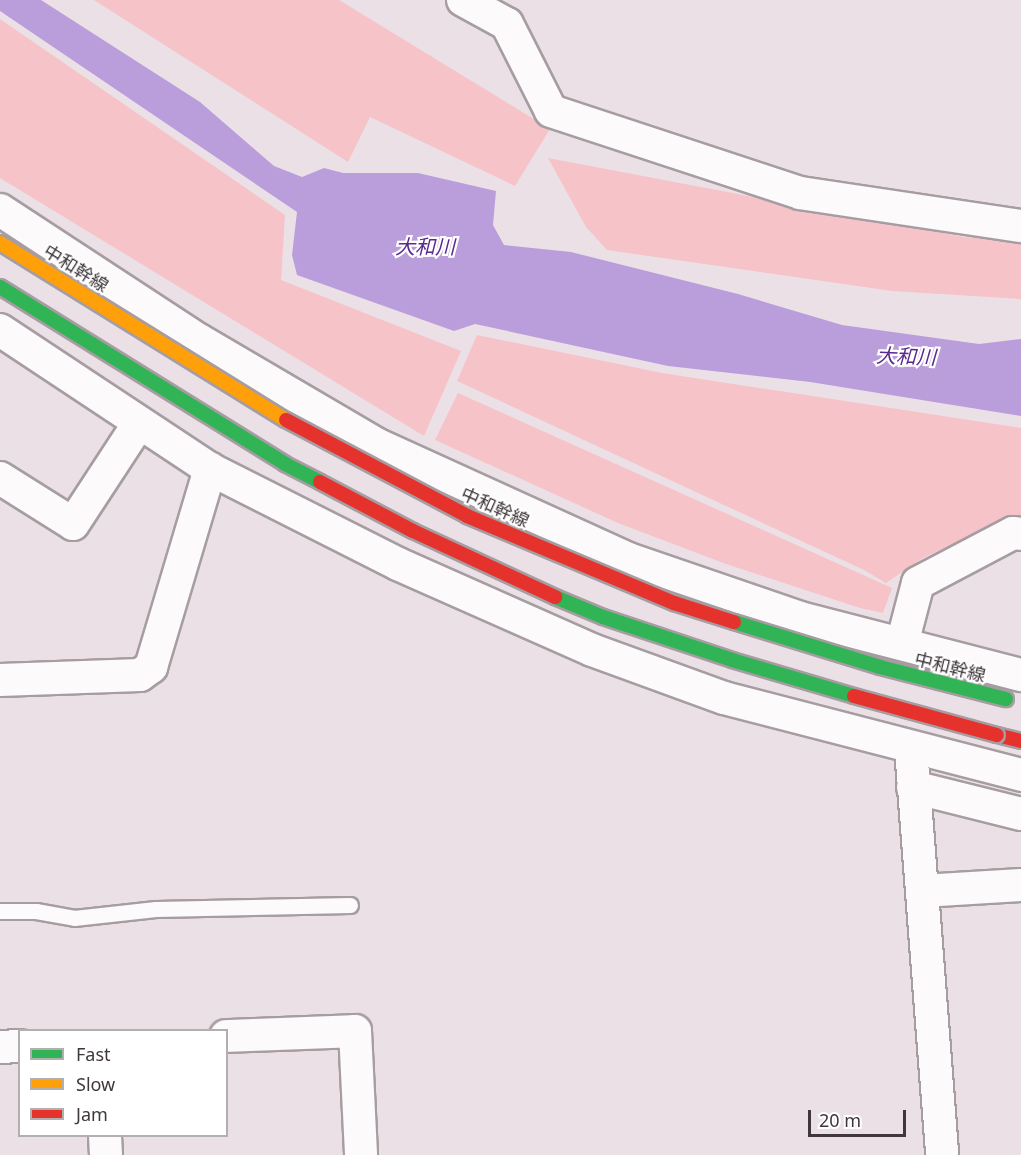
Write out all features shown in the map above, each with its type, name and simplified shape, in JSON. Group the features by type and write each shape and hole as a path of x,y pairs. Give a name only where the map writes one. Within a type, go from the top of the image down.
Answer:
{"main road":[{"name":"中和幹線","path":"0,243 292,424 467,516 674,603 880,667 1014,687 1021,703"},
{"path":"0,287 285,464 412,531 513,579 603,616 732,660 891,707 1021,741"}],"street":[{"path":"463,0 507,24 552,111 800,193 1021,226"},
{"path":"0,210 199,340 376,444 628,560 800,618 902,644 1014,687"},
{"path":"0,330 210,469 398,564 592,650 724,698 1021,775"},
{"path":"0,478 73,524 139,423"},
{"path":"0,680 140,675 151,668 210,469"},
{"path":"902,644 918,583 1012,533 1021,534"},
{"path":"911,748 912,787 942,1155"},
{"path":"912,787 1021,814"},
{"path":"922,891 1021,885"},
{"path":"228,1036 355,1030 361,1155"},
{"path":"0,1047 18,1046"},
{"path":"105,1137 106,1155"}],"lane":[{"path":"0,911 36,911 74,918 156,909 350,905"}],"shaded area":[{"path":"94,0 339,0 550,129 515,186 370,117 348,162"},
{"path":"0,19 285,215 281,280 461,351 424,436 0,178"},
{"path":"548,158 964,237 1021,240 1021,299 892,291 607,250 586,227"},
{"path":"477,335 662,373 1021,428 1021,520 1006,519 923,558 886,583 864,570 457,381"},
{"path":"458,393 892,588 883,613 860,608 726,564 618,523 435,440"}],"water":[{"name":"大和川","path":"0,0 41,0 200,102 274,166 302,177 324,168 343,173 418,173 496,191 493,225 504,245 571,252 738,294 842,325 979,344 1021,339 1021,416 810,382 668,366 475,324 454,331 297,275 292,255 297,212 0,11"}],"traffic: jam":[{"path":"286,420 467,516 674,603 734,622"},
{"path":"320,482 413,531 555,597"},
{"path":"854,696 997,735"},
{"path":"997,735 1021,741"}],"traffic: fast":[{"path":"0,287 285,464 320,482"},
{"path":"555,597 603,617 732,660 854,696"},
{"path":"734,622 880,667 1006,699"}],"traffic: slow":[{"path":"0,243 286,420"}]}
